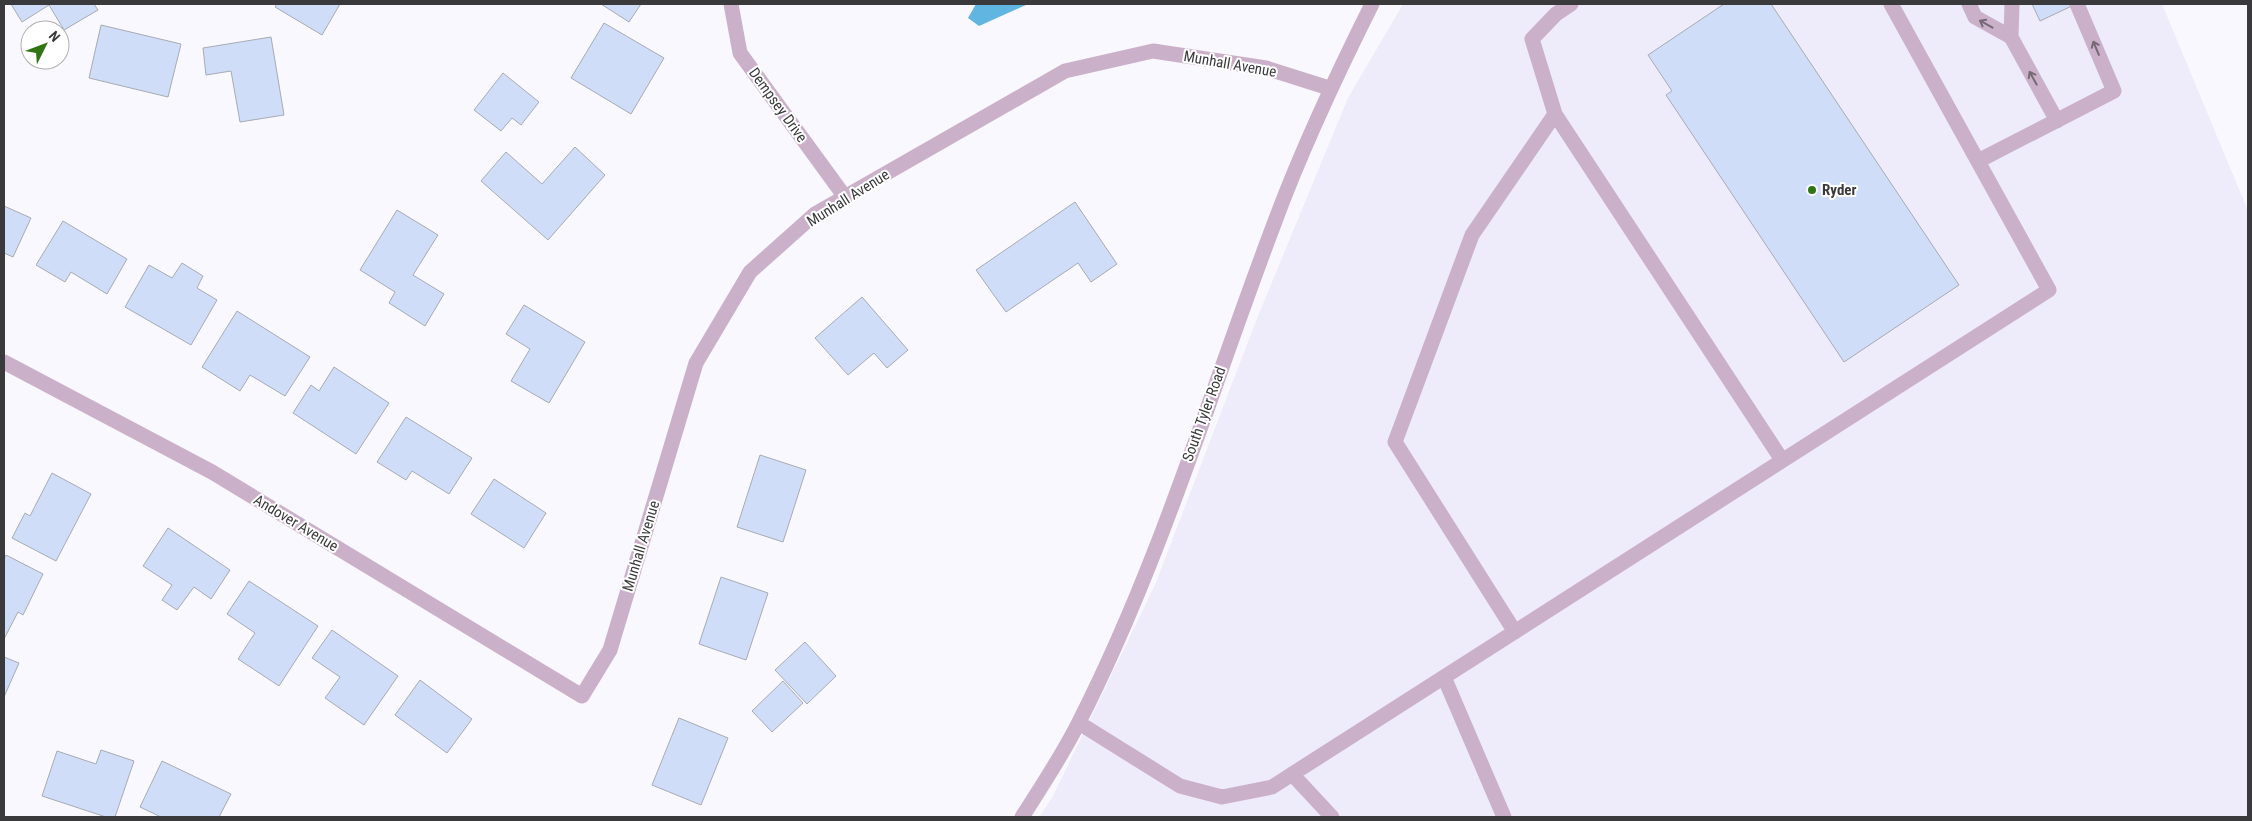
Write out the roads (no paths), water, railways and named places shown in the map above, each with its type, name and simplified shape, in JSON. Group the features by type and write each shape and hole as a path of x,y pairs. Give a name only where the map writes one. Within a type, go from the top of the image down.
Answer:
{"street":[{"name":"Dempsey Drive","path":"731,4 740,53 845,197"},
{"name":"South Tyler Road","path":"1022,817 1079,723 1150,562 1275,221 1329,88 1372,4"},
{"path":"1571,4 1556,14 1532,39 1555,114 1782,460"},
{"path":"1079,723 1180,786 1222,797 1272,786 2049,290 1891,4"},
{"path":"1969,4 1975,17 2011,37"},
{"path":"2012,4 2011,37 2056,121"},
{"path":"1978,161 2114,92 2077,4"},
{"name":"Munhall Avenue","path":"582,696 610,650 696,363 750,272 815,214 1065,71 1152,51 1266,68 1329,88"},
{"path":"1515,632 1395,442 1472,235 1555,114"},
{"name":"Andover Avenue","path":"4,362 212,472 582,696"},
{"path":"1444,677 1504,817"},
{"path":"1292,774 1332,817"}],"water":[{"path":"976,4 1028,4 979,26 968,18"}],"place":[{"name":"Ryder","path":"1812,190"}]}
